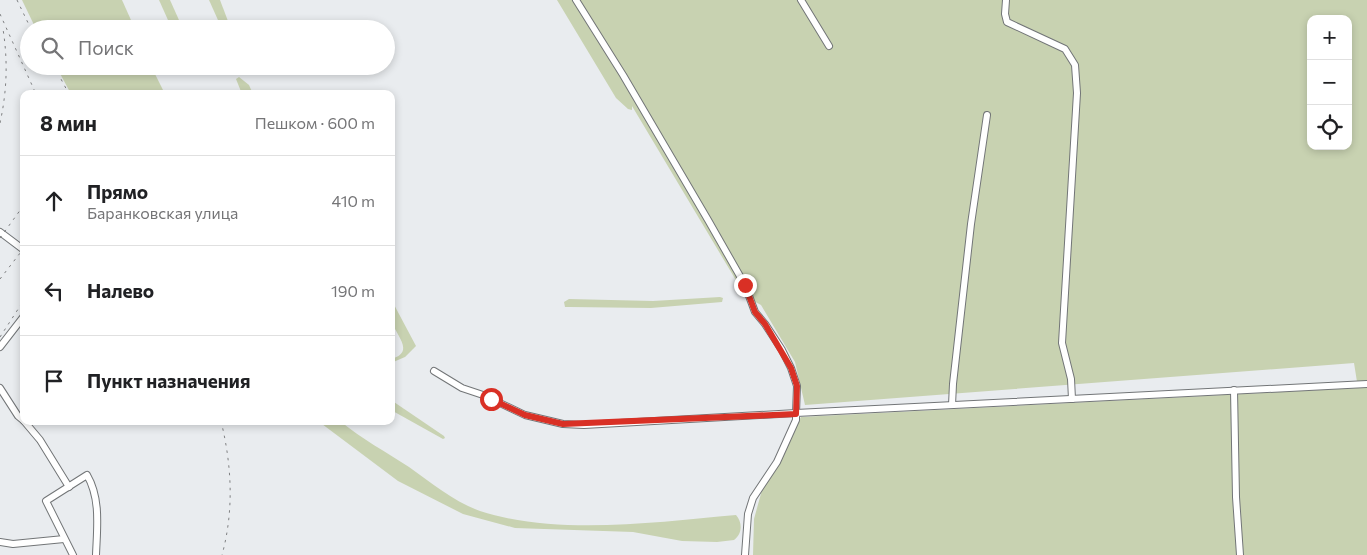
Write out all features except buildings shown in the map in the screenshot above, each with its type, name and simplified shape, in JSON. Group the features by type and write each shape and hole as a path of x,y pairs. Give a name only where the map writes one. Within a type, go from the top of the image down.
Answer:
{"street":[{"path":"576,0 623,75 708,220 745,285 755,312 782,350 797,386 796,420 777,462 753,498 748,514 745,555"},
{"path":"801,0 829,46"},
{"path":"1006,0 1005,14 1007,22 1065,49 1075,65 1076,93 1062,343 1072,398"},
{"path":"952,405 971,224 988,115"},
{"path":"0,232 20,247"},
{"path":"0,347 20,321"},
{"path":"434,371 462,388 483,395 525,415 563,424 796,414 1367,384"},
{"path":"0,388 20,418"},
{"path":"1234,390 1236,497 1240,555"},
{"path":"27,425 40,440 69,487"},
{"path":"73,555 46,501 87,475 92,482 98,514 96,555"},
{"path":"0,542 13,544 64,540"}],"green space":[{"path":"22,0 122,0 131,20 32,20"},
{"path":"159,0 170,0 179,20 168,20"},
{"path":"209,0 220,0 228,20 218,20"},
{"path":"557,0 1367,0 1367,555 753,555 754,519 762,490 801,417 1358,388 1354,363 805,405 795,362 761,305 746,297 632,106 632,110 628,109 616,98"},
{"path":"61,75 156,75 163,90 69,90"},
{"path":"239,77 249,85 251,90 240,90 236,79"},
{"path":"723,298 722,302 651,308 565,307 564,302 569,299 653,301"},
{"path":"395,307 416,346 405,357 395,361 395,358 402,352 402,342 395,329"},
{"path":"395,403 444,436 445,438 443,439 395,412"},
{"path":"323,425 345,425 452,497 480,511 510,519 541,523 607,525 736,515 741,525 737,538 717,542 682,541 633,532 515,528 463,514 398,481"}],"railway":[{"path":"17,0 27,20"},
{"path":"0,14 20,58"},
{"path":"0,123 6,76 3,29"},
{"path":"27,75 34,90"},
{"path":"59,75 67,90"},
{"path":"0,238 20,210"},
{"path":"0,279 20,253"},
{"path":"0,337 20,306"},
{"path":"222,425 230,488 228,522 222,555"}],"route":[{"path":"491,399 525,415 563,424 796,414 797,386 791,368 782,350 755,312 745,285"}]}
